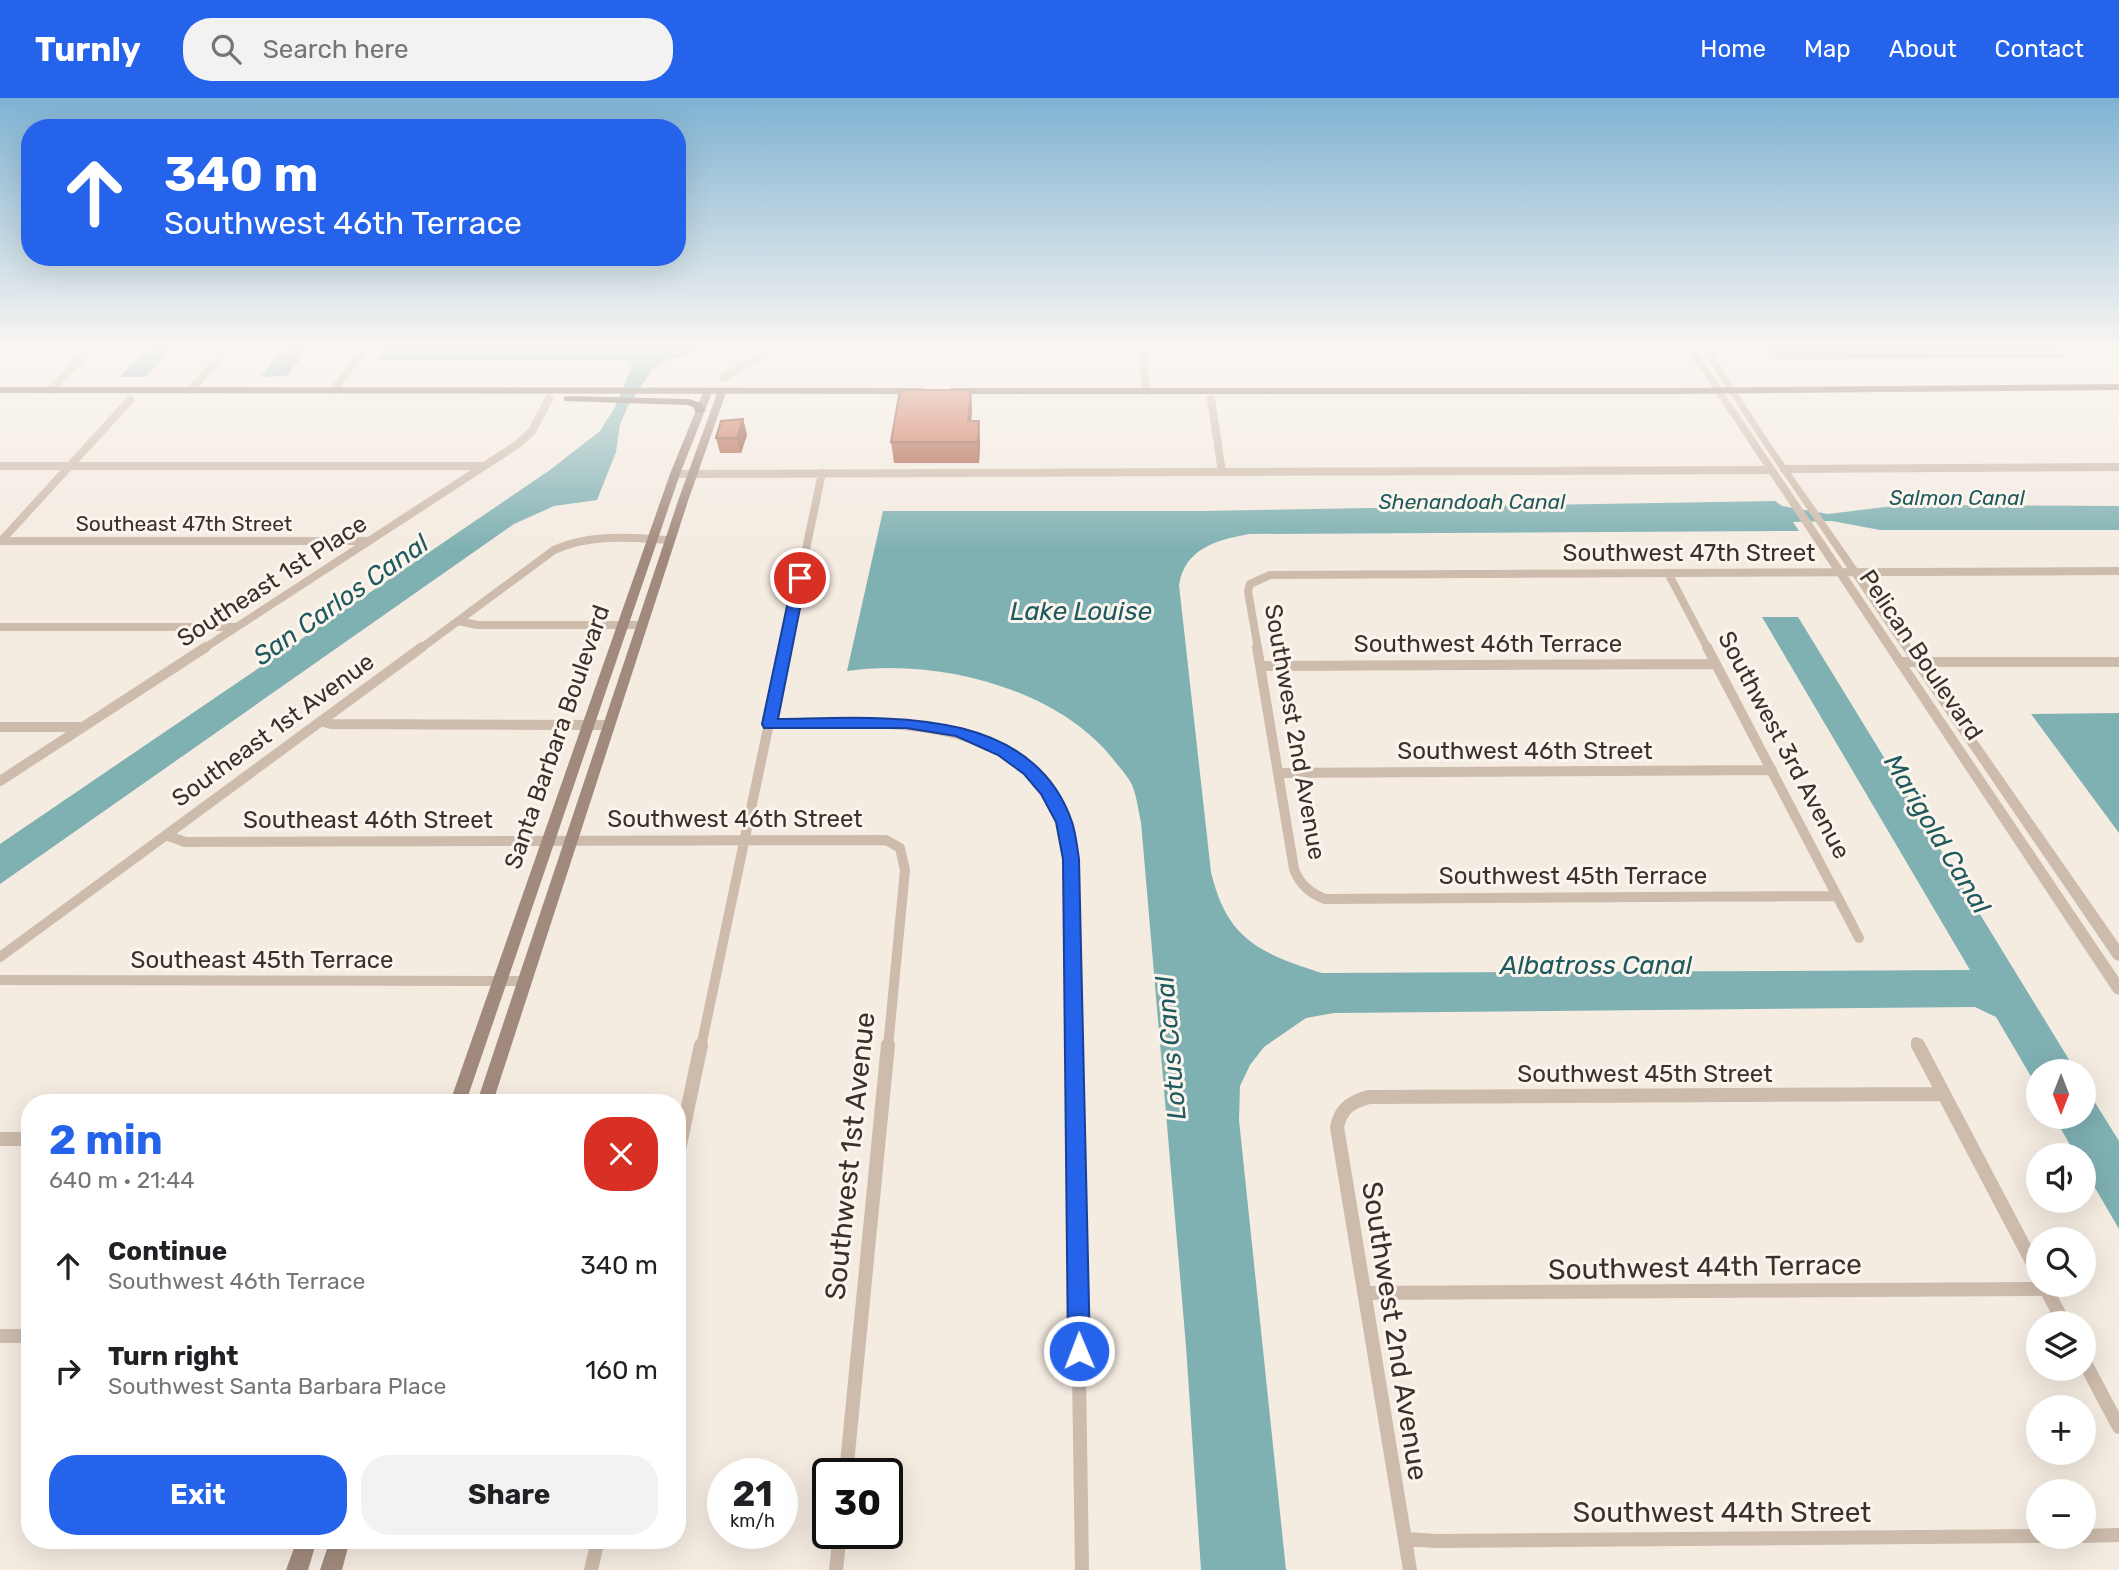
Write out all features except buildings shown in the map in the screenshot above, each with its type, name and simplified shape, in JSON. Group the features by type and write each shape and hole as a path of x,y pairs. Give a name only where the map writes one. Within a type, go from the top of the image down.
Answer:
{"main road":[{"name":"Santa Barbara Boulevard","path":"461,1094 675,474 699,414"},
{"name":"Santa Barbara Boulevard","path":"488,1094 713,414"},
{"path":"297,1570 304,1549"},
{"path":"331,1570 337,1549"}],"street":[{"path":"0,541 117,414"},
{"name":"Southeast 1st Place","path":"0,781 484,466 528,436 541,414"},
{"path":"1213,414 1222,472"},
{"name":"Pelican Boulevard","path":"1739,414 1771,470 1826,530 2119,955"},
{"name":"Pelican Boulevard","path":"1743,414 1784,469 1812,530 2119,989"},
{"path":"0,466 484,466"},
{"path":"1784,469 2119,467"},
{"path":"675,474 1771,470"},
{"path":"686,1116 822,473"},
{"path":"653,540 670,540"},
{"name":"Southeast 1st Avenue","path":"0,957 554,550 573,541 653,540"},
{"name":"Southeast 47th Street","path":"0,541 368,541"},
{"name":"Southwest 47th Street","path":"1259,578 1283,575 2119,570"},
{"name":"Southwest 3rd Avenue","path":"1668,573 1859,938"},
{"name":"Southwest 2nd Avenue","path":"1259,578 1250,584 1248,591 1294,869 1298,881 1311,894"},
{"path":"458,621 478,625 642,625"},
{"path":"0,627 236,627"},
{"path":"1900,662 2119,662"},
{"name":"Southwest 46th Terrace","path":"1261,666 1716,664"},
{"path":"321,721 331,724 609,725"},
{"path":"769,724 919,724 973,736 1014,758 1040,780 1054,800 1067,832 1071,859 1082,1570"},
{"path":"0,727 83,727"},
{"name":"Southwest 46th Street","path":"1278,773 1772,770"},
{"name":"Southeast 46th Street","path":"166,835 185,842 571,841"},
{"name":"Southwest 46th Street","path":"571,841 879,839 899,845"},
{"name":"Southwest 1st Avenue","path":"848,1458 905,870 905,854 899,845"},
{"name":"Southwest 45th Terrace","path":"1311,894 1325,899 1837,896"},
{"name":"Southeast 45th Terrace","path":"0,980 525,981"},
{"path":"1916,1042 2026,1250"},
{"name":"Southwest 45th Street","path":"1348,1103 1369,1097 1943,1094"},
{"name":"Southwest 2nd Avenue","path":"1348,1103 1339,1113 1337,1127 1410,1570"},
{"path":"0,1139 21,1139"},
{"name":"Southwest 44th Terrace","path":"1364,1293 2026,1287"},
{"path":"0,1336 21,1336"},
{"path":"2095,1381 2119,1427"},
{"path":"2096,1536 2119,1535"},
{"name":"Southwest 44th Street","path":"1405,1539 1437,1541 2026,1536"},
{"path":"591,1570 595,1549"},
{"path":"836,1570 838,1549"}],"water":[{"path":"611,414 625,414 620,425 616,452 597,500 554,506 514,524 0,884 0,844 550,470 600,431"},
{"path":"1775,501 1782,506 1828,514 1902,505 2119,506 2119,530 1880,530 1832,521 1793,522 1799,531 1249,534 1214,543 1195,554 1188,562 1179,585 1211,872 1226,914 1237,929 1264,950 1322,973 1970,970 1762,617 1798,617 2069,1059 2026,1059 2026,1068 1996,1017 1975,1007 1334,1013 1306,1018 1264,1047 1250,1065 1240,1086 1239,1120 1286,1570 1201,1570 1186,1346 1141,822 1132,785 1113,759 1089,734 1060,713 1027,696 992,683 955,674 918,669 847,671 883,511 1201,511"},
{"path":"2119,713 2119,833 2031,714"},
{"path":"2096,1104 2119,1141 2119,1229 2096,1190 2096,1143 2069,1143 2061,1129 2096,1129"}],"route":[{"path":"800,578 769,724 906,723 959,731 989,743 1030,770 1054,800 1064,822 1071,859 1079,1351"}],"water label":[{"name":"Salmon Canal","path":"1957,497"},
{"name":"Shenandoah Canal","path":"1472,501"},
{"name":"San Carlos Canal","path":"341,600"},
{"name":"Lake Louise","path":"1081,611"},
{"name":"Marigold Canal","path":"1937,834"},
{"name":"Albatross Canal","path":"1596,965"},
{"name":"Lotus Canal","path":"1171,1048"}]}
